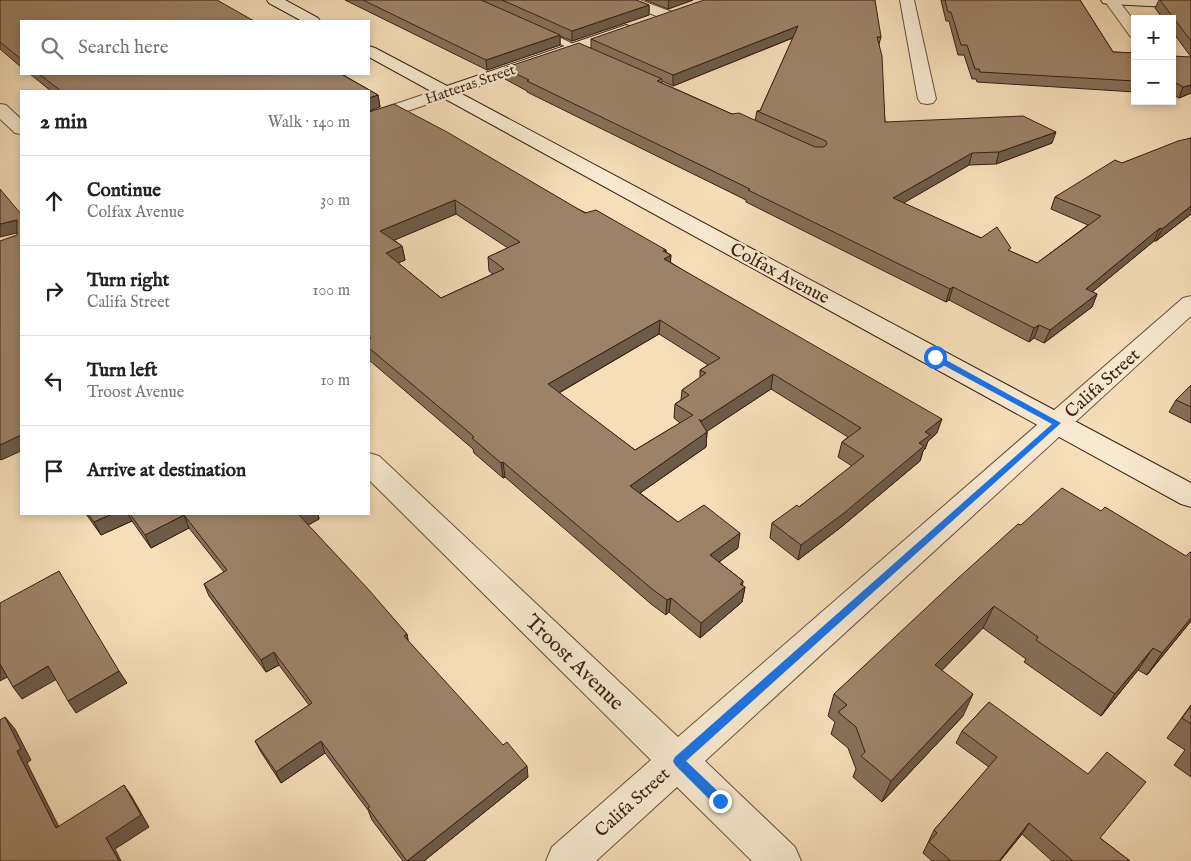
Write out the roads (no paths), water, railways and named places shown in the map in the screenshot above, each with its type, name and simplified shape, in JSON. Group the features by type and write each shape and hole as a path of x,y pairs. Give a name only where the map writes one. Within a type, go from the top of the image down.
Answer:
{"street":[{"path":"274,0 312,20"},
{"name":"Hatteras Street","path":"370,119 672,14 627,0"},
{"path":"907,0 927,99"},
{"path":"1109,0 1191,4"},
{"path":"1109,0 1131,29"},
{"name":"Colfax Avenue","path":"370,52 1191,496"},
{"path":"0,109 20,129"},
{"name":"Califa Street","path":"566,861 1191,303"},
{"name":"Troost Avenue","path":"370,464 781,861"}],"lane":[{"path":"531,28 594,55"}]}
